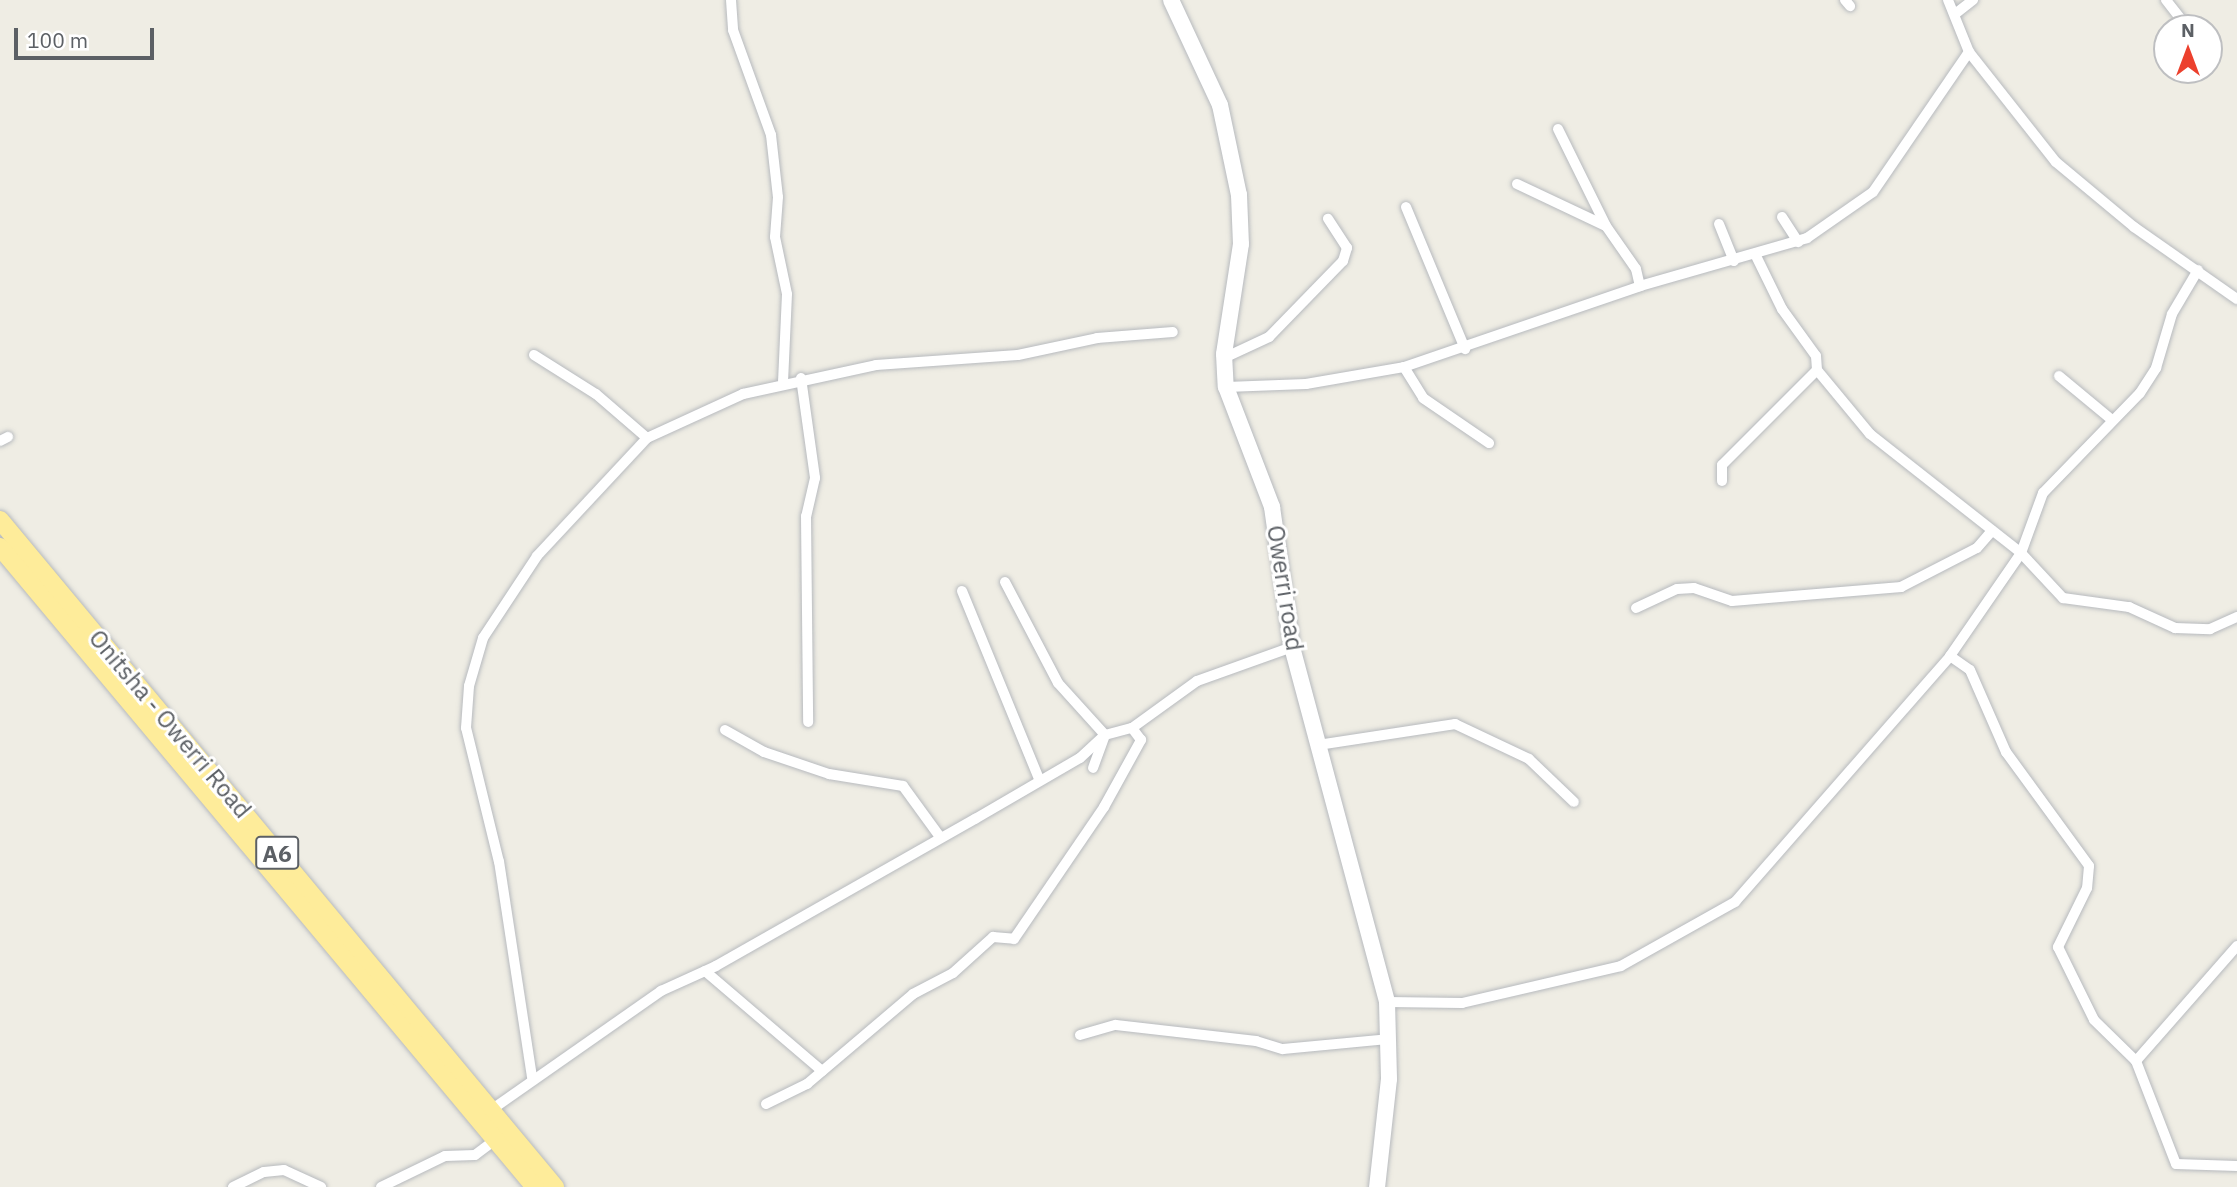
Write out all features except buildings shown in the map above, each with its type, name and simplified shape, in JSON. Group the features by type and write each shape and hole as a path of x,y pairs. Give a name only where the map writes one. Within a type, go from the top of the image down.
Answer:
{"highway":[{"name":"Onitsha - Owerri Road","path":"0,520 555,1187"},
{"name":"Onitsha - Owerri Road","path":"0,547 535,1187"}],"main road":[{"name":"Owerri road","path":"1171,0 1220,105 1239,195 1241,244 1224,358 1226,387 1272,507 1292,647 1387,1002 1388,1039 1377,1187"}],"street":[{"path":"731,0 733,30 771,135 778,197 775,237 786,293 783,382"},
{"path":"1948,0 1969,52 2056,162 2134,227 2237,299"},
{"path":"1955,14 1973,0"},
{"path":"2166,0 2177,14"},
{"path":"1226,387 1306,384 1404,367 1465,349 1640,286 1756,256 1798,242 1838,222 1873,191 1969,52"},
{"path":"1558,129 1605,226 1636,269 1640,286"},
{"path":"1517,184 1605,226"},
{"path":"1406,207 1465,349"},
{"path":"1782,217 1798,242"},
{"path":"1224,358 1269,337 1343,261 1347,248 1328,219"},
{"path":"1719,224 1734,261"},
{"path":"1756,256 1782,309 1816,356 1817,370 1870,434 2021,553 2053,591 2073,602 2129,607 2175,628 2210,629 2237,617"},
{"path":"1387,1002 1462,1003 1621,966 1723,911 1950,656 2021,553 2043,494 2156,368 2172,314 2198,270"},
{"path":"532,1077 499,862 466,728 469,686 483,638 537,556 647,438 783,382 1173,332"},
{"path":"534,355 596,394 647,438"},
{"path":"1404,367 1423,398 1489,443"},
{"path":"1723,481 1722,465 1817,370"},
{"path":"2059,376 2112,420"},
{"path":"801,378 815,478 806,516 808,722"},
{"path":"1636,608 1677,589 1694,588 1732,601 1900,587 1977,548 1992,531"},
{"path":"1005,582 1059,683 1105,735"},
{"path":"962,591 1039,779"},
{"path":"491,1110 532,1077 661,991 705,971 1080,758 1105,735 1132,728 1197,681 1292,647"},
{"path":"1950,656 1970,670 2006,752 2089,866 2087,888 2059,953 2094,1020 2136,1061 2176,1164 2237,1166"},
{"path":"1318,745 1455,724 1529,759 1574,802"},
{"path":"766,1104 822,1071 913,994 953,973 993,937 1014,939 1104,807 1141,740 1132,728"},
{"path":"725,730 764,752 829,774 903,786 940,837"},
{"path":"1093,768 1105,735"},
{"path":"2136,1061 2237,946"},
{"path":"705,971 822,1071"},
{"path":"1080,1035 1116,1025 1256,1041 1283,1049 1388,1039"},
{"path":"381,1187 445,1156 475,1155 495,1140"},
{"path":"233,1187 264,1172 284,1170 321,1187"}]}
